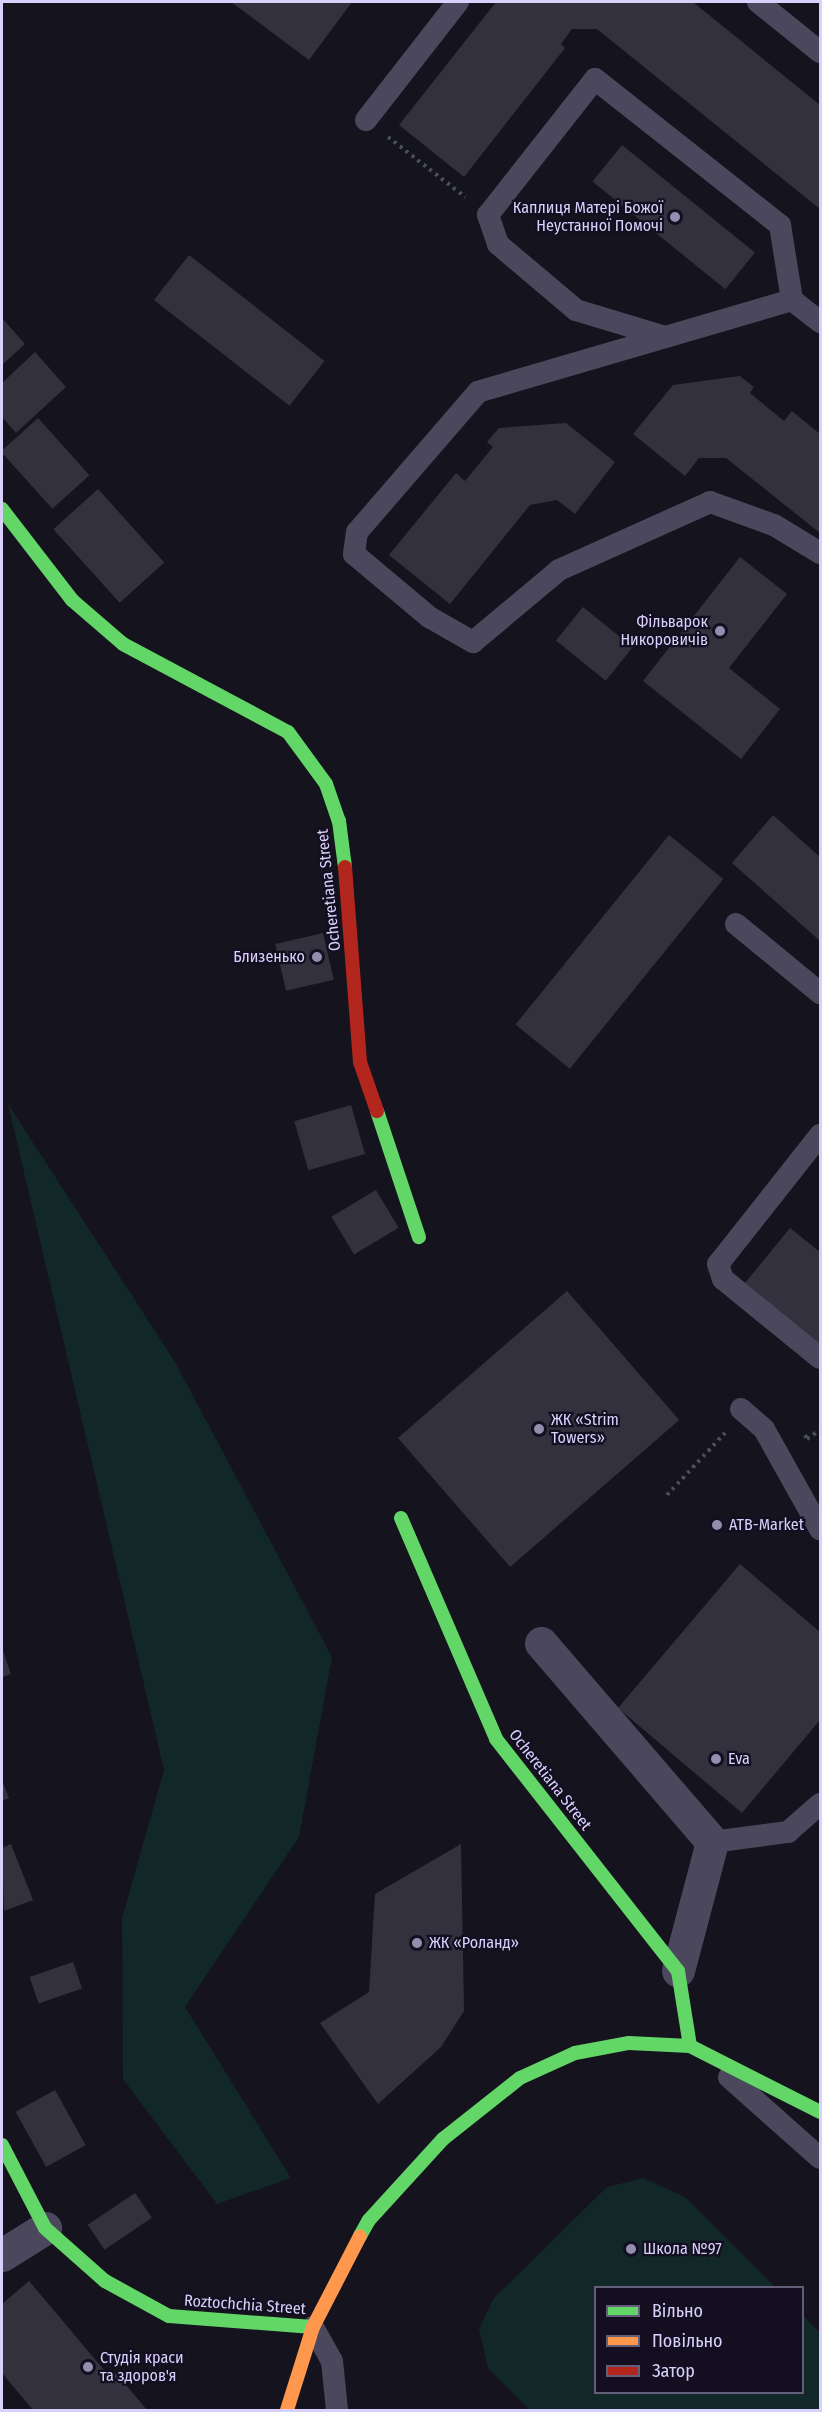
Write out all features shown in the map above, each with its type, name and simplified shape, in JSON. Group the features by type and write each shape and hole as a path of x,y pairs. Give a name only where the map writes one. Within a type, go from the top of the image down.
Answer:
{"street":[{"name":"Ocheretiana Street","path":"2,509 72,600 123,644 288,732 326,784 339,821 344,858 360,1062 419,1238"},
{"name":"Ocheretiana Street","path":"401,1518 496,1739 678,1971 690,2046"},
{"path":"541,1643 712,1842 678,1971"},
{"path":"287,2410 313,2327 336,2277 369,2220 443,2139 520,2078 575,2053 629,2043 690,2046 820,2112"},
{"name":"Roztochchia Street","path":"2,2145 45,2228 105,2281 169,2316 313,2327"},
{"path":"2,2255 45,2228"}],"lane":[{"path":"366,120 458,2"},
{"path":"758,2 820,52"},
{"path":"662,336 576,310 498,244 488,215 595,79 780,225 792,300 820,322"},
{"path":"792,300 662,336 478,392 357,532 354,554 429,617 473,642 559,570 710,502 774,525 820,553"},
{"path":"736,924 820,993"},
{"path":"820,1135 718,1264 723,1279 820,1358"},
{"path":"736,1417 764,1429 820,1529"},
{"path":"712,1842 788,1832 820,1804"},
{"path":"690,2046 820,2158"},
{"path":"313,2327 332,2361 337,2410"}],"path":[{"path":"366,120 488,215"},
{"path":"668,1495 736,1417"},
{"path":"800,1430 807,1438 820,1430"}],"green space":[{"path":"8,1104 175,1362 332,1657 299,1837 185,2007 291,2178 217,2204 123,2079 122,1918 164,1770"},
{"path":"643,2178 685,2197 774,2286 594,2286 594,2394 804,2394 804,2316 820,2333 820,2410 530,2410 488,2368 479,2329 494,2298 607,2187"}],"building":[{"path":"231,2 352,2 309,60"},
{"path":"496,2 693,2 820,105 820,209 597,29 572,29 561,44 565,48 464,177 399,125"},
{"name":"Каплиця Матері Божої Неустанної Помочі","path":"622,145 755,253 725,289 592,182"},
{"path":"189,255 325,361 289,406 154,300"},
{"path":"2,318 25,344 2,365"},
{"path":"35,352 66,387 16,433 2,417 2,383"},
{"path":"740,376 754,387 750,393 784,421 792,411 820,434 820,533 726,458 699,458 685,476 633,434 673,385"},
{"path":"38,418 90,475 52,509 2,453"},
{"path":"566,423 615,462 575,514 557,500 530,505 450,604 389,555 456,473 465,481 493,447 487,442 499,428"},
{"path":"98,489 164,563 120,603 53,529"},
{"name":"Фільварок Никоровичів","path":"740,557 787,594 729,668 780,709 741,759 643,681"},
{"path":"583,607 633,647 606,681 556,640"},
{"path":"773,815 820,857 820,941 732,863"},
{"path":"669,835 723,879 570,1069 515,1025"},
{"path":"323,933 334,980 286,991 275,944"},
{"path":"351,1105 365,1154 308,1170 294,1121"},
{"path":"376,1190 399,1228 354,1254 331,1217"},
{"path":"790,1228 820,1252 820,1345 745,1283"},
{"name":"ЖК «Strim Towers»","path":"567,1291 679,1420 510,1567 398,1438"},
{"path":"740,1564 820,1632 820,1720 742,1813 618,1708"},
{"path":"2,1648 11,1674 2,1677"},
{"path":"2,1780 9,1798 2,1801"},
{"path":"11,1844 33,1900 4,1911 2,1848"},
{"name":"ЖК «Роланд»","path":"461,1844 464,2011 441,2047 378,2104 320,2023 369,1992 375,1894"},
{"path":"73,1962 82,1988 39,2003 30,1977"},
{"path":"55,2090 86,2145 46,2167 16,2112"},
{"path":"135,2193 152,2218 105,2250 88,2225"},
{"path":"29,2281 110,2377 115,2372 147,2410 33,2410 2,2373 2,2304"}],"traffic: fast":[{"path":"2,509 72,600 123,644 288,732 326,784 339,821 345,867"},
{"path":"377,1111 419,1237"},
{"path":"401,1518 496,1739 678,1971 690,2046"},
{"path":"360,2236 369,2220 443,2139 520,2078 575,2053 629,2043 690,2046 820,2112"},
{"path":"2,2145 45,2228 105,2281 169,2316 313,2327"}],"traffic: slow":[{"path":"287,2410 313,2327 360,2236"}],"traffic: jam":[{"path":"345,867 360,1062 377,1111"}],"place":[{"name":"Каплиця Матері Божої Неустанної Помочі","path":"675,217"},
{"name":"Фільварок Никоровичів","path":"720,631"},
{"name":"Близенько","path":"317,957"},
{"name":"ЖК «Strim Towers»","path":"539,1429"},
{"name":"ATB-Market","path":"717,1525"},
{"name":"Eva","path":"716,1759"},
{"name":"ЖК «Роланд»","path":"417,1943"},
{"name":"Школа №97","path":"631,2249"},
{"name":"Студія краси та здоров'я","path":"88,2367"}]}
